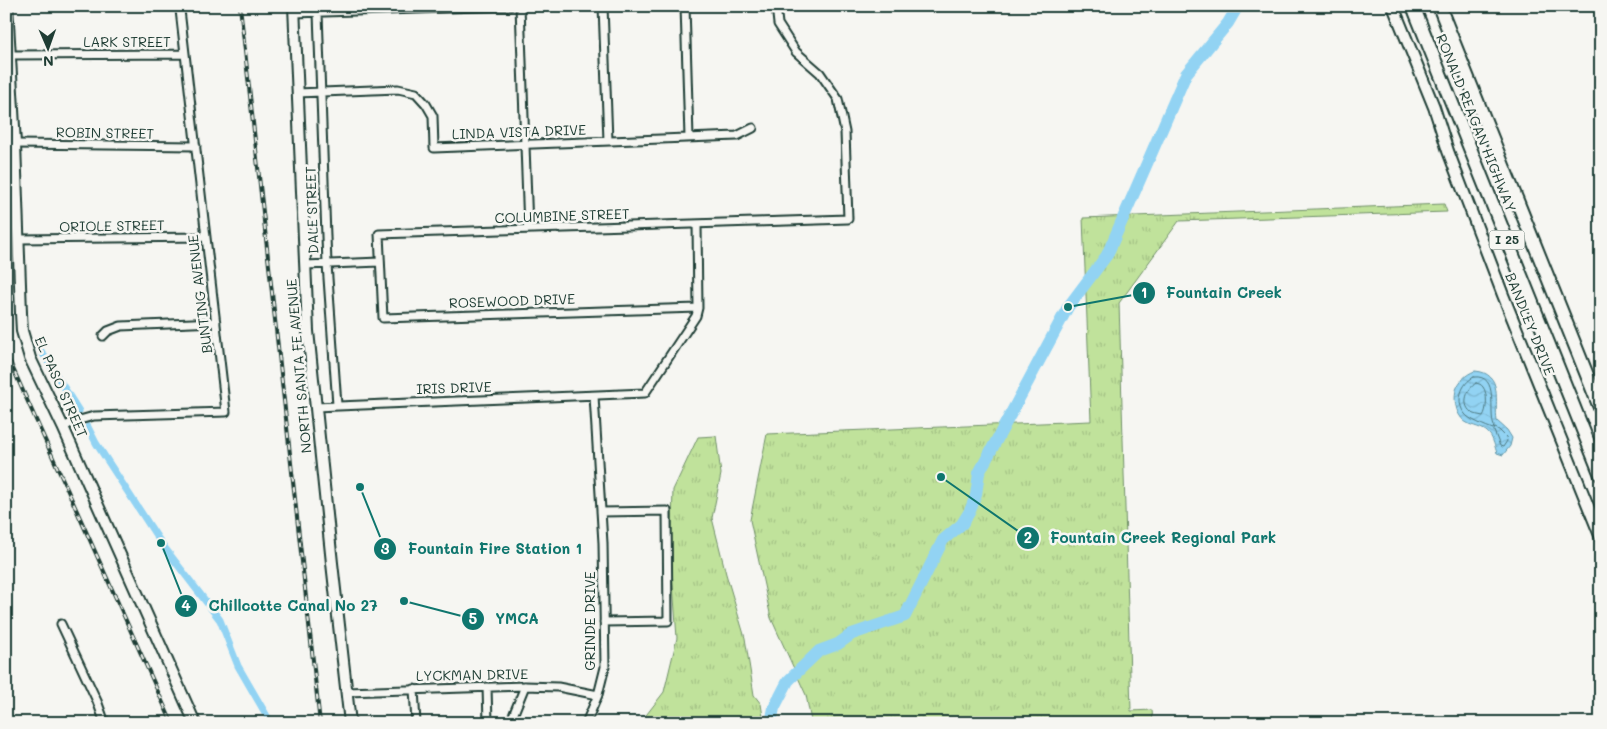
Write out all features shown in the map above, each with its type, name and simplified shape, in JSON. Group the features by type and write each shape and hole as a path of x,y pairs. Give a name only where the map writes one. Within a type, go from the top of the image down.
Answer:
{"highway":[{"name":"RONALD REAGAN HIGHWAY","path":"1413,6 1601,474"},
{"name":"RONALD REAGAN HIGHWAY","path":"1439,6 1601,410"}],"main road":[{"name":"EL PASO STREET","path":"7,6 10,55 9,85 15,144 22,331 30,358 63,427 195,723"},
{"name":"BANDLEY DRIVE","path":"1393,6 1434,107 1454,167 1503,295 1601,538"},
{"name":"NORTH SANTA FE AVENUE","path":"294,10 308,331 350,723"}],"street":[{"path":"294,10 318,12 510,6"},
{"path":"520,6 528,229"},
{"path":"603,6 608,141"},
{"path":"685,6 689,138"},
{"name":"COLUMBINE STREET","path":"380,262 379,234 848,219 845,132 838,99 820,73 796,52 778,24 776,6"},
{"name":"BUNTING AVENUE","path":"63,427 94,416 226,412 180,10"},
{"name":"DALE STREET","path":"318,12 327,264 337,405"},
{"name":"LARK STREET","path":"10,55 185,54"},
{"name":"LINDA VISTA DRIVE","path":"297,93 398,89 416,93 426,104 433,116 434,148 737,136 753,128"},
{"name":"ROBIN STREET","path":"15,144 196,146"},
{"path":"697,224 698,308"},
{"name":"ORIOLE STREET","path":"19,239 206,237"},
{"path":"305,265 380,262"},
{"name":"ROSEWOOD DRIVE","path":"380,262 383,318 698,308"},
{"name":"IRIS DRIVE","path":"315,407 645,393 696,316 698,308"},
{"path":"104,336 108,331 121,326 216,322"},
{"name":"GRINDE DRIVE","path":"586,723 598,695 605,667 601,512 594,396"},
{"path":"601,512 666,510 668,621 604,622"},
{"path":"61,624 97,701 105,723"},
{"path":"510,723 526,686"},
{"name":"LYCKMAN DRIVE","path":"347,692 526,686 558,688 598,695"},
{"path":"487,687 488,723"},
{"path":"414,689 416,723"}],"green space":[{"path":"1444,204 1447,212 1179,221 1119,303 1131,711 1152,710 1153,723 772,723 811,721 806,695 771,618 750,520 767,434 1091,421 1083,218"},
{"path":"716,436 721,474 712,518 745,638 754,695 761,704 764,723 640,723 664,692 677,638 671,557 673,490 698,437"}],"water":[{"path":"1475,371 1484,373 1494,383 1497,421 1507,430 1512,438 1510,446 1503,455 1497,453 1488,433 1465,422 1457,410 1455,400 1457,387 1466,376"}],"waterway":[{"path":"771,723 774,708 788,681 819,651 838,644 852,634 905,616 943,540 962,524 970,511 976,495 979,473 1068,307 1107,255 1186,74 1228,23 1238,6"},
{"path":"38,346 79,411"},
{"path":"88,427 96,443 161,543 220,620 238,666 271,723"}],"railway":[{"path":"240,6 320,723"},
{"path":"6,353 172,723"}],"place":[{"name":"Fountain Creek","path":"1068,307"},
{"name":"Fountain Creek Regional Park","path":"941,477"},
{"name":"Fountain Fire Station 1","path":"360,487"},
{"name":"Chillcotte Canal No 27","path":"161,543"},
{"name":"YMCA","path":"404,601"}]}
